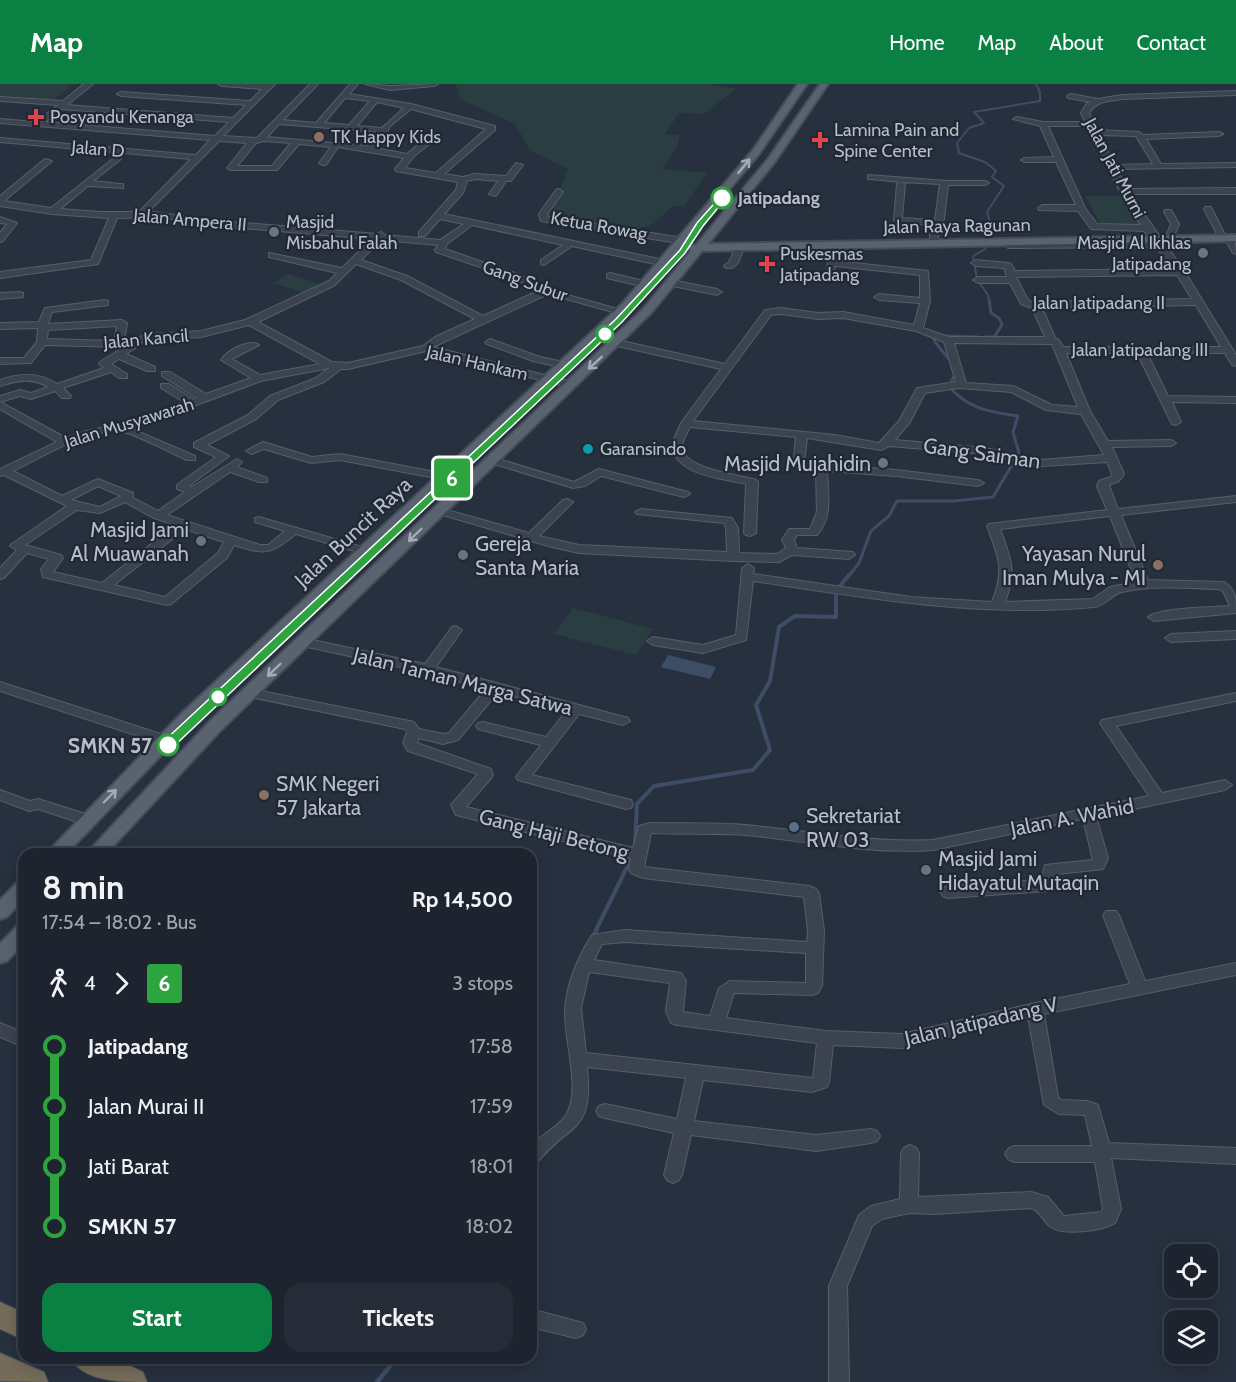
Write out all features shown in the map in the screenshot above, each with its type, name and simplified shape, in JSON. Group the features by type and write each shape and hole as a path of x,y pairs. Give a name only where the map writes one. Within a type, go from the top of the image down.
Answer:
{"highway":[{"path":"0,1315 18,1324"},
{"path":"98,1364 133,1382"},
{"path":"0,1367 34,1382"}],"main road":[{"name":"Jalan Buncit Raya","path":"61,848 165,740 620,311 681,245 756,151 803,84"},
{"path":"101,848 214,727 616,343 670,284 771,161 824,84"},
{"path":"714,231 722,246"},
{"name":"Jalan Raya Ragunan","path":"1153,236 1171,234 1230,236"},
{"name":"Jalan Raya Ragunan","path":"722,246 834,245 934,238 1005,242 1153,236 1230,236"},
{"name":"Jalan Raya Ragunan","path":"722,246 882,242"},
{"path":"681,245 699,248 722,246"},
{"path":"0,912 18,893"},
{"path":"0,957 18,938"}],"street":[{"path":"38,124 89,84"},
{"path":"101,110 131,84"},
{"path":"223,84 270,86"},
{"path":"297,141 274,168 231,168 256,140 279,122 314,84"},
{"path":"318,125 354,84"},
{"path":"369,84 390,88 434,84"},
{"path":"141,214 233,120 270,86"},
{"path":"121,93 251,103"},
{"name":"Jalan Jati Murni","path":"1236,93 1121,93 1098,101 1085,110 1091,128 1124,192 1180,272 1236,363"},
{"path":"344,96 376,99 427,109 492,128 436,176"},
{"path":"1071,96 1098,101"},
{"path":"0,99 101,110 233,120"},
{"path":"352,127 376,99"},
{"path":"34,108 42,102"},
{"path":"369,149 379,141 382,130 411,106"},
{"path":"16,122 26,114"},
{"path":"1017,119 1043,124 1135,132 1141,137 1159,166"},
{"path":"0,121 215,138 336,144 408,157"},
{"path":"279,122 382,130"},
{"path":"1043,124 1081,208 1094,227 1153,236"},
{"path":"96,149 116,130"},
{"path":"1141,137 1219,134"},
{"path":"432,138 408,157 410,158 399,169 463,180 471,176 505,179"},
{"name":"Jalan D","path":"2,142 196,157"},
{"path":"323,163 336,144"},
{"path":"52,211 118,157"},
{"path":"0,194 47,159 0,202"},
{"path":"1025,160 1059,159"},
{"path":"493,194 519,165"},
{"path":"1111,167 1236,165"},
{"path":"871,177 984,183"},
{"path":"422,234 460,191 463,180"},
{"path":"934,238 944,182"},
{"path":"86,183 120,186"},
{"path":"900,184 897,219 938,223"},
{"path":"1124,192 1236,191"},
{"name":"Ketua Rowag","path":"559,192 543,217 549,221 681,245"},
{"name":"Jalan Ampera II","path":"0,202 52,211 114,215 141,214 307,232 381,236 442,243"},
{"path":"1042,208 1081,208"},
{"path":"1208,209 1230,236 1236,251"},
{"path":"1168,212 1175,224 1171,234"},
{"path":"0,275 95,262 114,215"},
{"path":"440,216 664,263"},
{"path":"0,220 13,223 0,239"},
{"path":"442,243 470,223"},
{"name":"Jalan Kancil","path":"42,342 118,350 158,336 201,334 249,322 326,286 345,272 381,236"},
{"name":"Gang Subur","path":"442,243 444,245 439,250 548,290 620,311"},
{"path":"544,262 570,244"},
{"path":"829,276 834,245"},
{"path":"729,266 733,263 740,247"},
{"path":"272,255 345,272"},
{"path":"356,261 388,271 482,319"},
{"path":"832,263 925,273 925,301 918,330"},
{"path":"976,263 1008,266 1012,277"},
{"path":"978,280 1180,272"},
{"path":"610,276 645,284"},
{"name":"Jalan Jatipadang II","path":"1012,277 1024,302 1030,305 1199,302"},
{"path":"670,284 717,292"},
{"path":"426,348 482,319 524,303 548,290"},
{"path":"0,296 20,295"},
{"path":"879,297 925,301"},
{"path":"0,362 27,361 42,342 46,313 50,310 105,303"},
{"name":"Jalan Jatipadang III","path":"727,367 766,314 771,311 818,316 843,315 939,336 1051,340 1056,342 1060,350 1229,350"},
{"path":"1039,312 1051,340"},
{"path":"194,492 181,487 224,457 198,445 252,417 274,398 320,380 334,365 249,322"},
{"path":"0,326 122,323 118,350 104,364 123,376"},
{"path":"939,336 953,386 1013,388 1050,408 1085,411"},
{"path":"490,342 564,365"},
{"path":"616,343 727,367 686,423 676,446 683,461 694,468 752,482 750,533"},
{"path":"254,345 229,355 226,360 259,378"},
{"name":"Jalan Hankam","path":"334,365 348,366 426,348 572,385"},
{"path":"118,350 151,369"},
{"path":"1060,350 1085,411 1112,458 1118,477 1106,481 1103,486 1143,584"},
{"path":"1141,350 1176,422"},
{"name":"Jalan Musyawarah","path":"3,472 65,442 90,433 122,428 259,378 334,365"},
{"path":"0,399 20,393 31,396 111,369"},
{"path":"166,374 206,399"},
{"path":"0,383 20,378 45,379 66,396"},
{"path":"165,386 193,403"},
{"name":"Gang Saiman","path":"686,423 852,441 878,448 888,443 914,405 921,390 953,386"},
{"path":"1164,399 1236,400"},
{"path":"0,405 65,442"},
{"path":"122,428 191,458"},
{"path":"802,435 798,466 896,473 978,483"},
{"path":"1105,444 1171,442"},
{"name":"Gang Saiman","path":"888,443 939,446 1041,463 1112,458"},
{"path":"251,451 263,445 311,460 340,457 446,477"},
{"path":"492,460 573,485 581,484 599,472 684,494"},
{"path":"158,516 233,465 262,480"},
{"path":"793,551 788,540 793,531 813,533 820,527 822,517 821,468"},
{"path":"3,472 76,505 104,510 127,499"},
{"path":"63,500 98,482 129,495 127,499"},
{"path":"993,526 1236,498"},
{"path":"127,499 158,516 182,525 266,550 294,531"},
{"path":"531,538 567,502"},
{"path":"76,505 16,546 23,550 57,558 47,569 47,574 167,601 223,555 231,540"},
{"path":"440,511 556,545 588,550 779,558 793,551 849,555"},
{"path":"641,512 728,520 732,528 733,557"},
{"path":"983,515 993,526 1006,560 1008,572 998,606"},
{"path":"259,520 365,551"},
{"path":"106,586 182,525"},
{"path":"0,575 23,550"},
{"path":"653,641 695,649 713,648 742,637 748,557"},
{"path":"748,577 849,590 911,601 998,606 1099,602 1114,590 1143,584 1220,585 1228,589 1236,607 1154,617"},
{"path":"428,669 456,630"},
{"path":"1171,639 1236,635"},
{"name":"Jalan Taman Marga Satwa","path":"303,642 428,669 623,721"},
{"path":"0,686 165,740"},
{"path":"251,693 409,725 414,732 443,739 453,737 495,687"},
{"name":"Jalan A. Wahid","path":"638,854 642,832 650,828 744,830 849,845 908,848 933,845 1159,799 1107,723 1236,697"},
{"path":"575,709 523,775 524,778 626,804"},
{"path":"483,726 549,742"},
{"name":"Gang Haji Betong","path":"414,732 410,743 413,748 486,772 486,775 458,806 461,811 638,854"},
{"path":"1159,799 1226,785"},
{"path":"0,795 29,806 38,804 87,820"},
{"path":"948,892 1048,885 1050,869 1098,865 1101,858 1088,813"},
{"path":"638,854 636,869 643,873 811,893 816,931 812,989 730,987 725,992 716,1023"},
{"path":"1111,915 1139,987"},
{"path":"537,1148 574,1120 578,1111 579,1059 573,1020 573,1000 595,941 601,938 625,936 814,948"},
{"name":"Jalan Jatipadang V","path":"586,964 675,977 678,981 675,1016 826,1038 902,1041 1035,1009 1236,969"},
{"path":"840,1382 838,1286 865,1221 877,1212 909,1205 935,1206 1031,1200 1046,1205 1056,1220 1062,1224 1104,1220 1109,1217 1112,1209 1092,1110 1087,1107 1059,1107 1050,1100 1035,1009"},
{"path":"0,1030 18,1038"},
{"path":"579,1059 817,1084 821,1082 826,1038"},
{"path":"674,1175 682,1128 696,1072"},
{"path":"605,1111 682,1128 816,1143 871,1136"},
{"path":"1014,1154 1102,1152 1236,1156"},
{"path":"909,1205 910,1153"},
{"path":"537,1319 576,1329"}],"green space":[{"path":"0,84 74,84 53,100 0,96"},
{"path":"456,84 709,84 736,89 704,114 679,113 665,134 680,135 676,149 662,169 707,173 684,206 673,206 653,224 635,230 537,220 557,197 568,169 530,150 515,124 460,99"},
{"path":"1085,196 1125,196 1142,225 1101,225"},
{"path":"288,274 320,284 305,293 273,283"},
{"path":"573,608 653,629 636,655 554,634"}],"water":[{"path":"668,655 716,667 710,679 661,667"}],"waterway":[{"path":"989,300 977,279 973,256 985,249 989,237 980,231 990,222 987,212 1004,186 992,177 996,171 985,162 959,153 957,143 969,128 984,123 974,112 1040,101 1040,92 1036,84"},
{"path":"985,337 994,337 1002,325 999,318 991,313 989,299"},
{"path":"933,335 935,342 952,363"},
{"path":"943,336 978,337"},
{"path":"848,577 859,563 871,531 889,516 897,501 954,501 993,497 1019,453 1013,432 1018,416 989,411 964,400 949,386 956,372"},
{"path":"635,844 637,804 654,786 753,770 770,750 756,705 770,681 779,627 795,616 836,617 836,591 849,575"},
{"path":"596,930 633,855"},
{"path":"593,937 597,929"},
{"path":"377,1382 392,1364"}],"bus line":[{"name":"6","path":"168,745 619,321 682,251 700,224 722,198"}],"place":[{"name":"Posyandu Kenanga","path":"36,117"},
{"name":"TK Happy Kids","path":"319,137"},
{"name":"Lamina Pain and Spine Center","path":"820,140"},
{"name":"Jatipadang","path":"722,198"},
{"name":"Masjid Misbahul Falah","path":"274,232"},
{"name":"Masjid Al Ikhlas Jatipadang","path":"1203,253"},
{"name":"Puskesmas Jatipadang","path":"767,264"},
{"name":"Garansindo","path":"588,449"},
{"name":"Masjid Mujahidin","path":"883,463"},
{"name":"Masjid Jami Al Muawanah","path":"201,541"},
{"name":"Gereja Santa Maria","path":"463,555"},
{"name":"Yayasan Nurul Iman Mulya - MI","path":"1158,565"},
{"name":"SMKN 57","path":"168,745"},
{"name":"SMK Negeri 57 Jakarta","path":"264,795"},
{"name":"Sekretariat RW 03","path":"794,827"},
{"name":"Masjid Jami Hidayatul Mutaqin","path":"926,870"}]}
